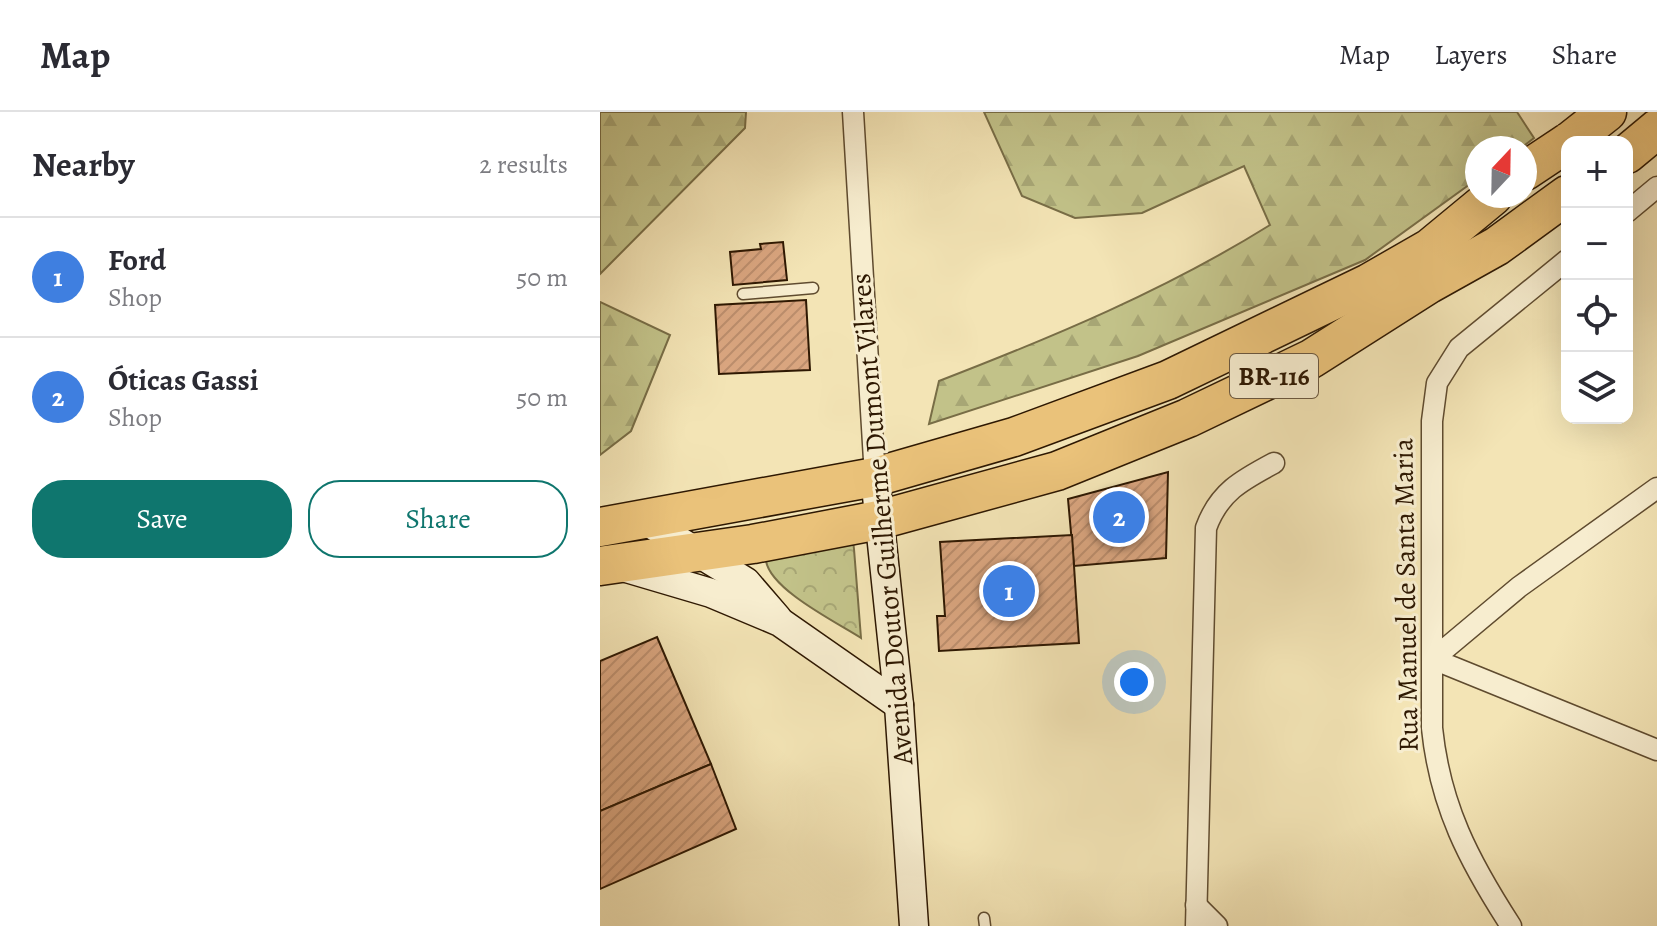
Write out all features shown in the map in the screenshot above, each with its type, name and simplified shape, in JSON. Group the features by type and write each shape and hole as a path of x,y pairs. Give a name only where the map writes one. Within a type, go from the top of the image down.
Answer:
{"highway":[{"path":"1577,136 1607,112"},
{"path":"1633,149 1657,129"},
{"path":"1537,163 1561,148"},
{"name":"BR-116","path":"608,565 879,520 1057,471 1188,418 1311,359 1429,284 1497,246 1561,199"},
{"name":"BR-116","path":"600,527 875,477 1014,437 1168,380 1369,283 1430,248 1478,208"}],"main road":[{"name":"Avenida Doutor Guilherme Dumont Vilares","path":"875,477 899,705 914,926"},
{"path":"643,519 692,552 746,582 780,622"},
{"path":"608,565 711,593 780,622 899,705"}],"street":[{"name":"Avenida Doutor Guilherme Dumont Vilares","path":"853,112 875,477"},
{"path":"1632,208 1657,187"},
{"name":"Rua Manuel de Santa Maria","path":"1511,926 1466,852 1437,773 1432,728 1432,421 1437,383 1459,348 1561,265"},
{"path":"1217,926 1196,916 1206,528 1214,506 1223,495 1238,482 1274,463"},
{"path":"1657,488 1519,587 1433,659 1657,750"}],"lane":[{"path":"743,294 813,288"}],"green space":[{"path":"600,112 746,112 745,128 600,274"},
{"path":"984,112 1517,112 1533,136 1465,136 1465,188 1365,260 1138,356 929,424 939,381 1108,311 1190,271 1270,225 1244,166 1142,213 1075,218 1022,196"},
{"path":"600,302 670,335 631,431 600,455"},
{"path":"853,541 861,638 792,594 770,572 766,561"}],"building":[{"path":"783,242 787,280 733,285 730,252 761,249 760,244"},
{"path":"806,300 810,370 719,374 715,305"},
{"path":"1168,472 1166,558 1074,566 1068,499"},
{"path":"1072,535 1079,643 939,651 937,616 945,616 940,542"},
{"path":"657,637 711,764 600,811 600,661"},
{"path":"711,764 736,829 600,889 600,811"}],"place":[{"name":"Óticas Gassi","path":"1119,517"},
{"name":"Ford","path":"1009,591"}]}
